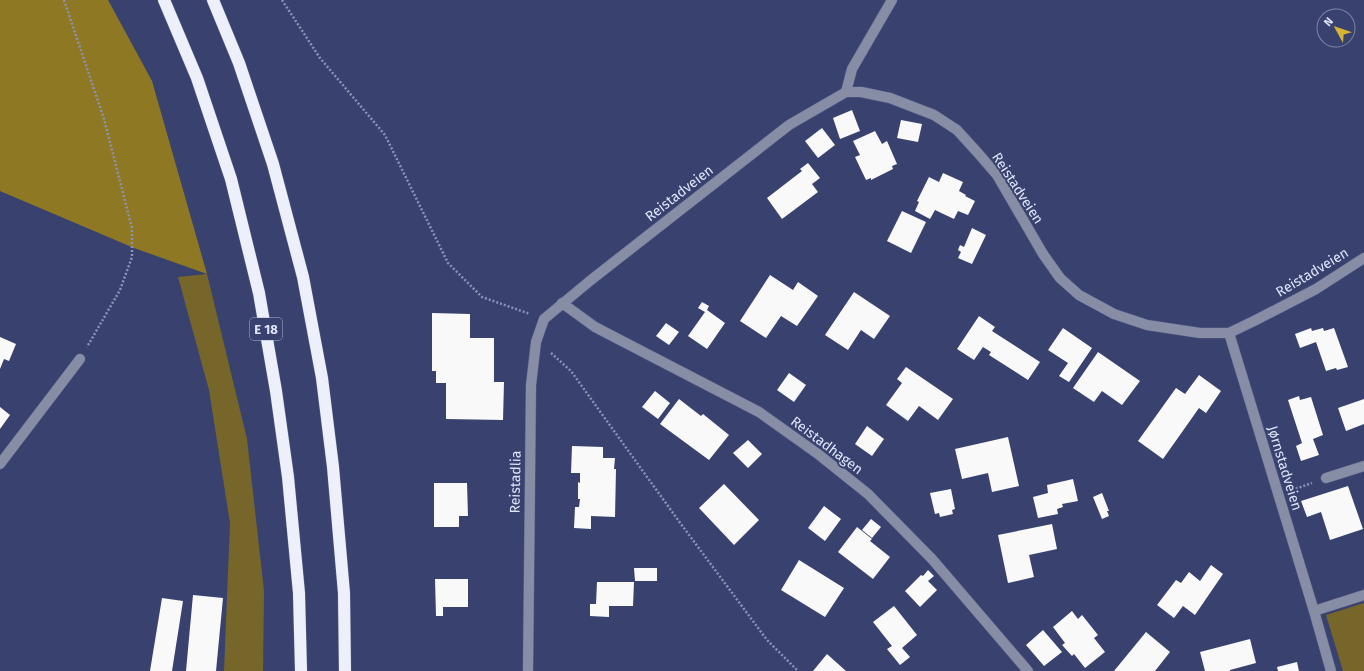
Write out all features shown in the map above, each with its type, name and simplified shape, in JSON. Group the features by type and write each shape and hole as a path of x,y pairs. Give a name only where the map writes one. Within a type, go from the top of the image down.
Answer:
{"highway":[{"name":"E 18","path":"164,0 197,78 231,179 259,294 276,390 288,477 299,593 301,671"},
{"path":"213,0 239,63 274,164 303,277 322,378 333,467 344,592 345,671"}],"street":[{"path":"846,92 852,69 892,0"},
{"name":"Reistadveien","path":"562,303 789,125 846,92 861,92 890,98 934,115 957,130 997,175 1043,254 1060,278 1079,295 1114,314 1147,325 1200,333 1229,333 1316,289 1364,258"},
{"name":"Reistadlia","path":"528,671 530,385 536,342 544,319 562,303"},
{"name":"Reistadhagen","path":"562,303 595,327 759,412 818,454 868,494 932,559 1028,671"},
{"name":"Jørnstadveien","path":"1229,333 1331,671"},
{"path":"0,464 80,360"},
{"path":"1326,478 1364,466"},
{"path":"1314,611 1364,595"}],"path":[{"path":"64,0 104,119 132,228 132,256 120,290 80,360"},
{"path":"282,0 320,58 385,134 448,264 482,297 544,319"},
{"path":"536,342 572,370 678,520 767,640 798,671"},
{"path":"1278,495 1326,478"}],"shaded area":[{"path":"0,0 108,0 152,81 207,274 134,248 0,191"},
{"path":"207,274 247,439 264,591 263,671 224,671 230,523 209,390 178,277"},
{"path":"1364,603 1364,671 1343,671 1326,615"}],"building":[{"path":"852,110 860,131 840,139 833,118"},
{"path":"901,120 922,124 918,142 897,138"},
{"path":"822,128 835,145 818,158 805,141"},
{"path":"875,131 882,144 887,141 897,164 892,166 893,169 871,180 871,178 866,180 855,157 860,155 853,141"},
{"path":"808,163 820,178 812,184 818,192 782,219 767,198 802,171 800,169"},
{"path":"943,173 963,182 959,191 975,201 968,215 958,211 954,219 935,210 930,219 915,211 919,202 917,201 929,177 939,182"},
{"path":"902,211 926,222 911,253 887,241"},
{"path":"972,228 986,235 972,264 958,258 961,252 958,250 960,245 964,247"},
{"path":"770,275 793,290 798,282 818,296 797,326 781,316 766,338 740,321"},
{"path":"854,292 890,316 874,339 861,330 848,350 825,335"},
{"path":"702,302 709,306 707,310 725,323 707,349 688,336 705,312 698,308"},
{"path":"432,313 470,314 470,338 494,338 494,382 504,382 503,420 446,419 446,383 436,383 436,371 432,371"},
{"path":"979,316 995,327 992,331 1040,362 1028,380 989,355 991,352 983,347 974,360 957,349"},
{"path":"666,323 679,332 669,345 656,336"},
{"path":"1063,328 1092,348 1069,382 1059,376 1068,363 1048,350"},
{"path":"1311,328 1312,331 1323,328 1324,331 1334,328 1348,367 1326,371 1316,342 1300,348 1295,334"},
{"path":"0,337 16,344 9,361 4,359 0,369"},
{"path":"1098,352 1140,381 1122,405 1102,391 1094,402 1073,388"},
{"path":"906,367 953,399 938,420 919,406 908,421 886,405 902,383 897,379"},
{"path":"789,373 806,385 794,402 777,390"},
{"path":"1199,375 1221,391 1206,413 1199,408 1163,459 1138,441 1176,388 1185,394"},
{"path":"655,391 670,403 658,419 642,407"},
{"path":"1299,396 1300,400 1311,397 1323,435 1313,439 1319,455 1301,461 1296,446 1302,443 1288,400"},
{"path":"679,399 701,416 703,414 729,435 709,460 660,424"},
{"path":"1364,399 1364,424 1346,431 1338,408"},
{"path":"0,407 10,415 0,429"},
{"path":"867,426 884,439 872,456 855,444"},
{"path":"1008,437 1019,486 992,492 988,473 962,479 955,449"},
{"path":"748,440 762,454 748,468 733,453"},
{"path":"572,446 603,447 603,458 615,458 615,517 591,516 591,529 574,528 575,507 579,507 580,499 578,499 578,482 580,483 580,473 571,473"},
{"path":"1073,479 1078,501 1062,504 1063,507 1057,509 1058,514 1038,518 1033,497 1048,493 1047,485"},
{"path":"434,483 467,483 468,516 459,516 459,527 434,527"},
{"path":"724,484 759,520 734,545 699,508"},
{"path":"1348,486 1363,529 1330,540 1321,512 1307,517 1301,501"},
{"path":"951,489 955,509 952,510 953,514 940,517 939,513 935,514 930,493"},
{"path":"1102,493 1109,511 1107,511 1109,516 1102,519 1093,497"},
{"path":"824,506 841,519 825,541 808,528"},
{"path":"871,519 881,527 872,538 862,530"},
{"path":"1052,524 1057,549 1029,555 1034,577 1008,583 998,535"},
{"path":"857,527 872,539 870,541 890,557 873,579 838,552"},
{"path":"799,560 844,588 825,617 781,590"},
{"path":"1211,565 1223,574 1195,615 1183,606 1174,618 1157,605 1176,580 1181,583 1189,572 1200,581"},
{"path":"634,568 657,568 657,581 635,581"},
{"path":"928,570 934,576 928,581 937,590 920,607 905,591"},
{"path":"435,579 468,579 468,607 443,607 443,616 436,616"},
{"path":"597,582 634,582 633,606 609,606 609,617 590,616 590,604 596,604"},
{"path":"193,595 223,598 216,671 186,671"},
{"path":"162,598 183,601 172,671 150,671"},
{"path":"894,606 917,635 902,648 910,657 900,665 887,649 892,646 873,622"},
{"path":"1072,611 1078,619 1082,615 1098,635 1094,638 1105,652 1085,668 1074,654 1072,656 1062,645 1065,643 1053,627"},
{"path":"1043,630 1062,652 1044,666 1026,645"},
{"path":"1146,632 1170,652 1155,671 1114,671"},
{"path":"1250,639 1256,663 1230,671 1205,671 1200,652"},
{"path":"827,654 846,671 813,671"},
{"path":"1297,662 1299,671 1278,671 1277,667"}]}
